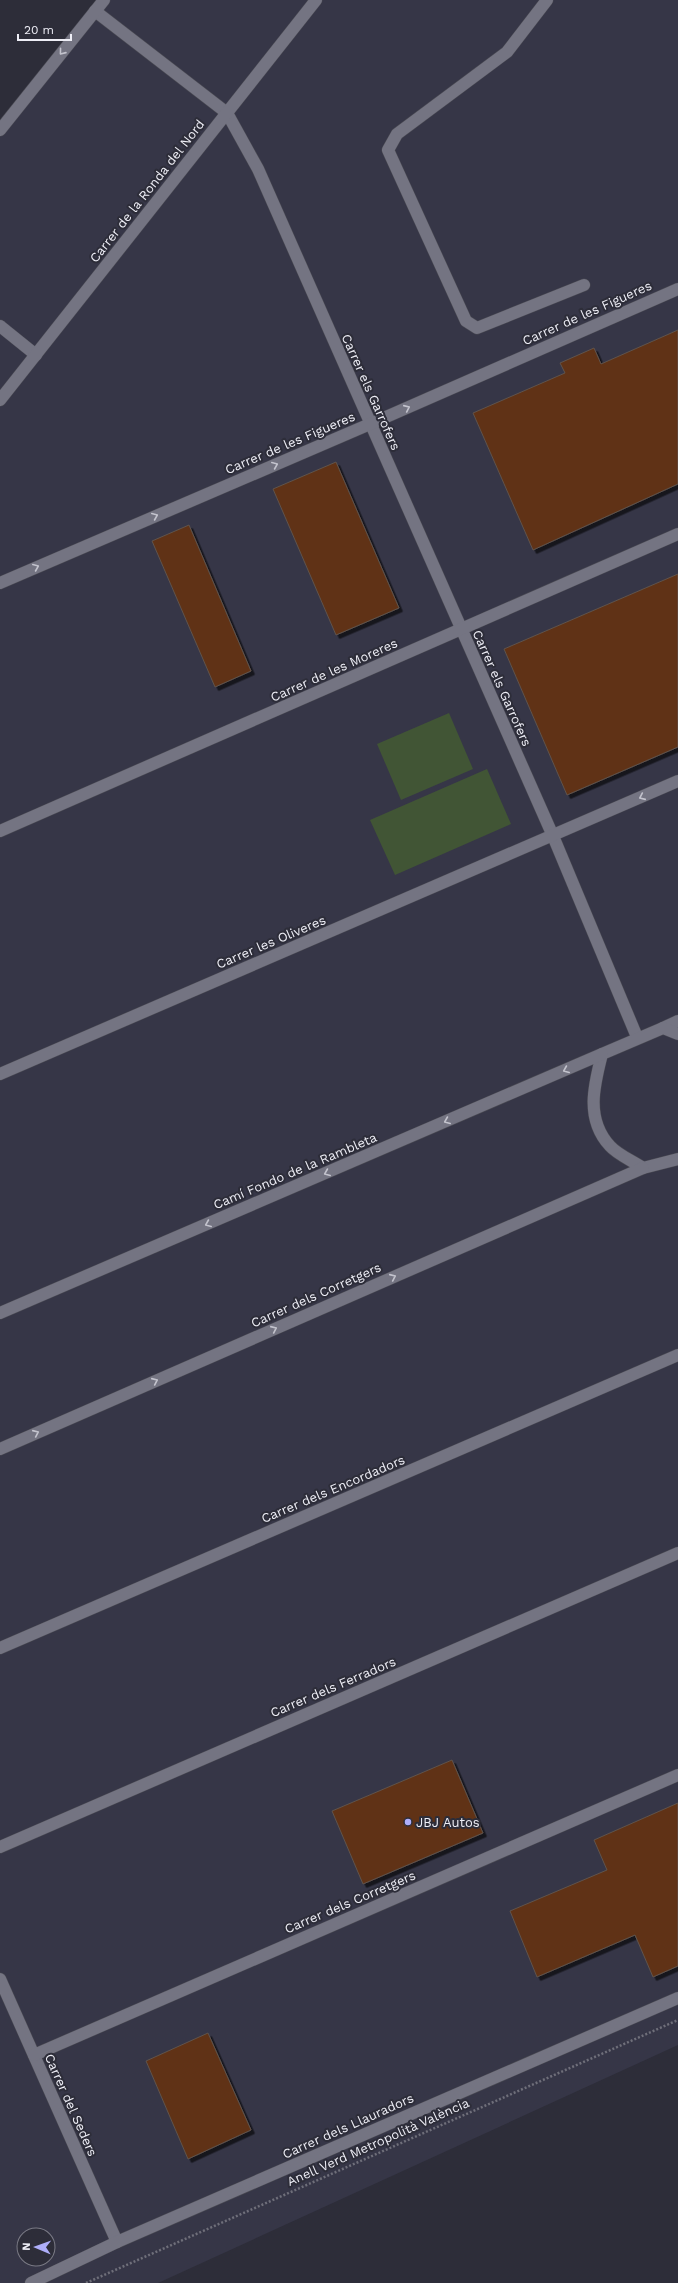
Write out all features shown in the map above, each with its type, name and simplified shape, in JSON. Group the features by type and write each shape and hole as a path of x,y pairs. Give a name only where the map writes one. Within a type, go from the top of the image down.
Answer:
{"street":[{"path":"0,130 104,0"},
{"name":"Carrer de la Ronda del Nord","path":"0,400 316,0"},
{"path":"547,0 507,52 397,134 388,150 466,321 477,328 584,285"},
{"name":"Carrer els Garrofers","path":"95,11 226,113 258,169 553,836 637,1038"},
{"name":"Carrer de les Figueres","path":"0,583 370,424 678,289"},
{"path":"0,326 36,355"},
{"name":"Carrer de les Moreres","path":"0,831 678,534"},
{"name":"Carrer les Oliveres","path":"0,1074 678,781"},
{"path":"663,1028 678,1021"},
{"path":"663,1028 678,1034"},
{"name":"Camí Fondo de la Rambleta","path":"0,1313 663,1028"},
{"path":"602,1054 592,1092 596,1123 610,1146 644,1168"},
{"name":"Carrer dels Corretgers","path":"0,1449 644,1168 678,1159"},
{"name":"Carrer dels Encordadors","path":"0,1648 678,1356"},
{"name":"Carrer dels Ferradors","path":"0,1847 678,1553"},
{"name":"Carrer dels Corretgers","path":"34,2055 678,1775"},
{"name":"Carrer del Seders","path":"0,1979 5,2003 34,2055 117,2242"},
{"name":"Carrer dels Llauradors","path":"31,2283 117,2242 678,1998"}],"path":[{"name":"Anell Verd Metropolità València","path":"86,2283 678,2020"}],"shaded area":[{"path":"98,0 678,0 678,2045 158,2283 0,2283 0,124"}],"green space":[{"path":"449,713 473,769 401,800 377,744"},
{"path":"487,769 511,824 395,875 370,820"}],"building":[{"path":"678,330 678,484 533,550 473,413 565,373 560,363 594,348 601,364"},
{"path":"336,462 399,608 336,635 273,489"},
{"path":"189,525 251,671 215,687 152,541"},
{"path":"678,574 678,747 567,795 504,649"},
{"name":"JBJ Autos","path":"452,1760 483,1833 363,1884 332,1811"},
{"path":"678,1803 678,1966 653,1977 635,1935 537,1977 510,1911 607,1870 594,1840"},
{"path":"208,2033 251,2130 188,2159 146,2061"}],"place":[{"name":"JBJ Autos","path":"408,1822"}]}
